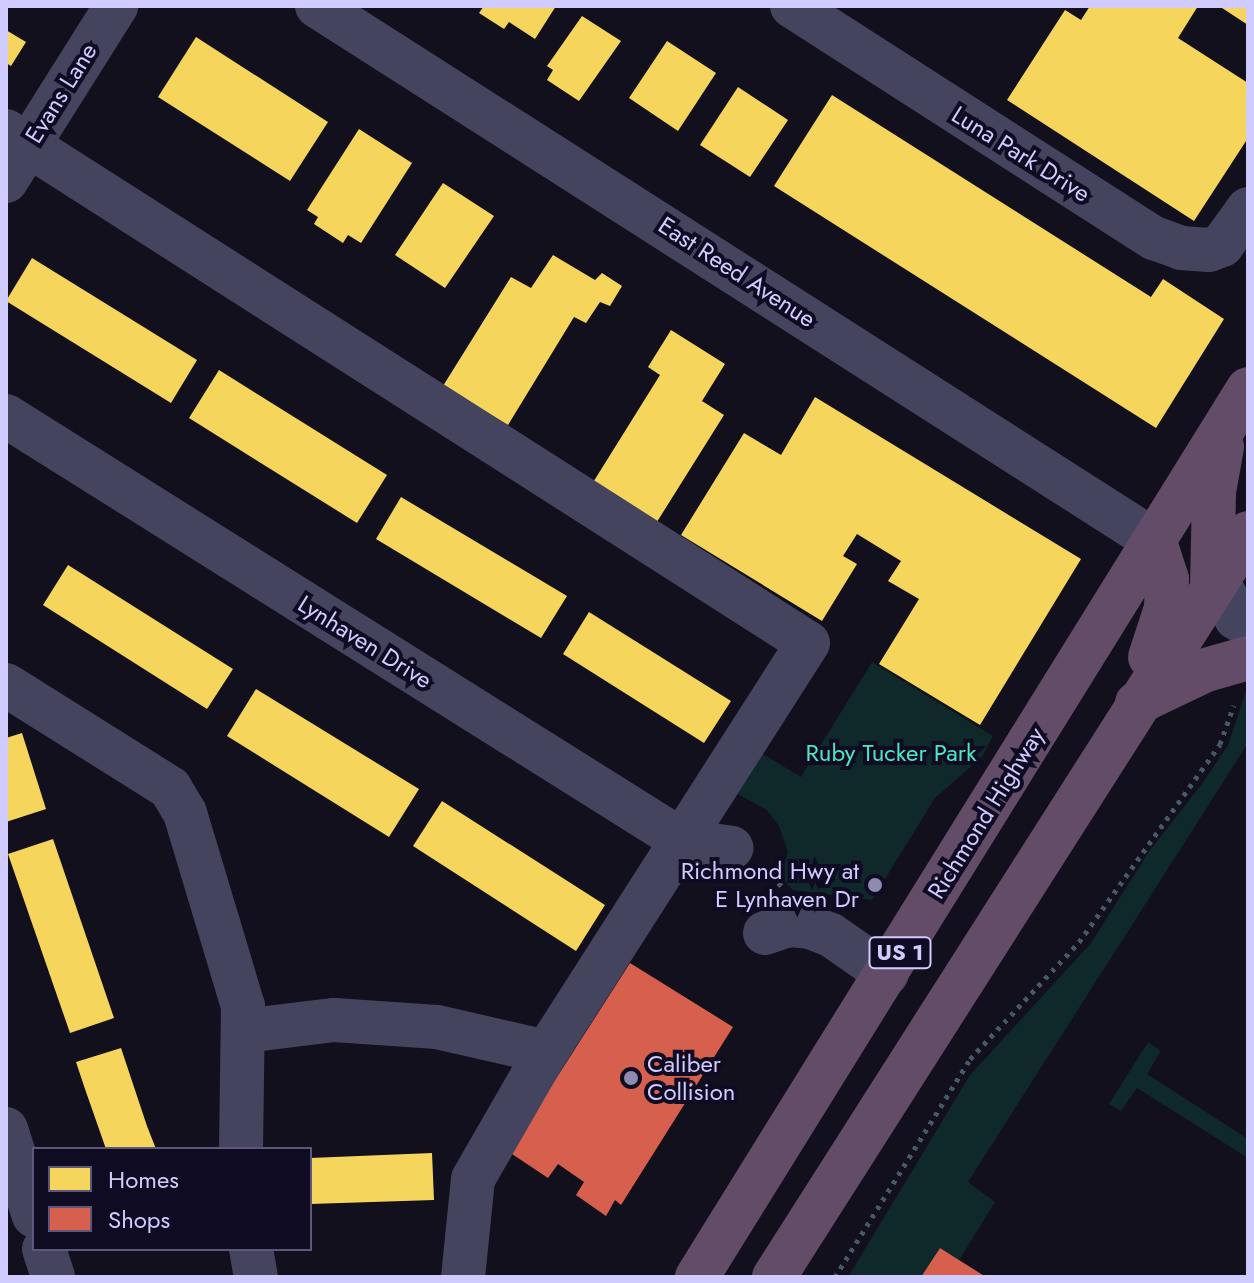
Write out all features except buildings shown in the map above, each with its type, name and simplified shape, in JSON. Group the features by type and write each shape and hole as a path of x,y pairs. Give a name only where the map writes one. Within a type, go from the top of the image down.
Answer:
{"highway":[{"name":"Richmond Highway","path":"697,1277 887,974 1151,566 1237,406"},
{"path":"1151,566 1236,529 1237,406"},
{"name":"US 1","path":"774,1277 1135,705 1233,600 1236,529"},
{"path":"1151,566 1233,600"},
{"path":"1135,705 1166,608 1151,566"},
{"path":"1135,705 1206,670 1248,658"}],"street":[{"name":"Evans Lane","path":"13,152 116,6"},
{"name":"East Reed Avenue","path":"317,6 1151,566"},
{"name":"Luna Park Drive","path":"792,6 1154,238 1209,250 1222,245 1248,209"},
{"path":"13,152 808,643 546,1052 473,1179 463,1277"},
{"name":"Lynhaven Drive","path":"6,416 683,841 732,848"},
{"path":"6,685 170,788 185,813 228,948 244,1031 241,1147"},
{"path":"765,933 788,925 810,927 831,935 887,974"},
{"path":"244,1031 334,1020 437,1027 546,1052"},
{"path":"6,1129 32,1210"},
{"path":"45,1251 53,1277"},
{"path":"251,1251 256,1277"}],"path":[{"path":"835,1277 970,1059 1079,942 1220,744 1234,699"}],"green space":[{"name":"Ruby Tucker Park","path":"872,662 993,736 982,757 935,798 872,900 793,890 780,876 788,852 779,826 767,810 734,792 760,752 801,777"},
{"path":"1248,685 1248,743 968,1182 995,1202 959,1260 940,1248 921,1277 848,1277 970,1075 1091,943 1150,850 1202,784 1228,745"},
{"path":"1148,1042 1161,1051 1147,1074 1248,1139 1248,1158 1137,1088 1121,1111 1109,1104"}],"place":[{"name":"Richmond Hwy at E Lynhaven Dr","path":"875,885"},
{"name":"Caliber Collision","path":"631,1078"}]}
